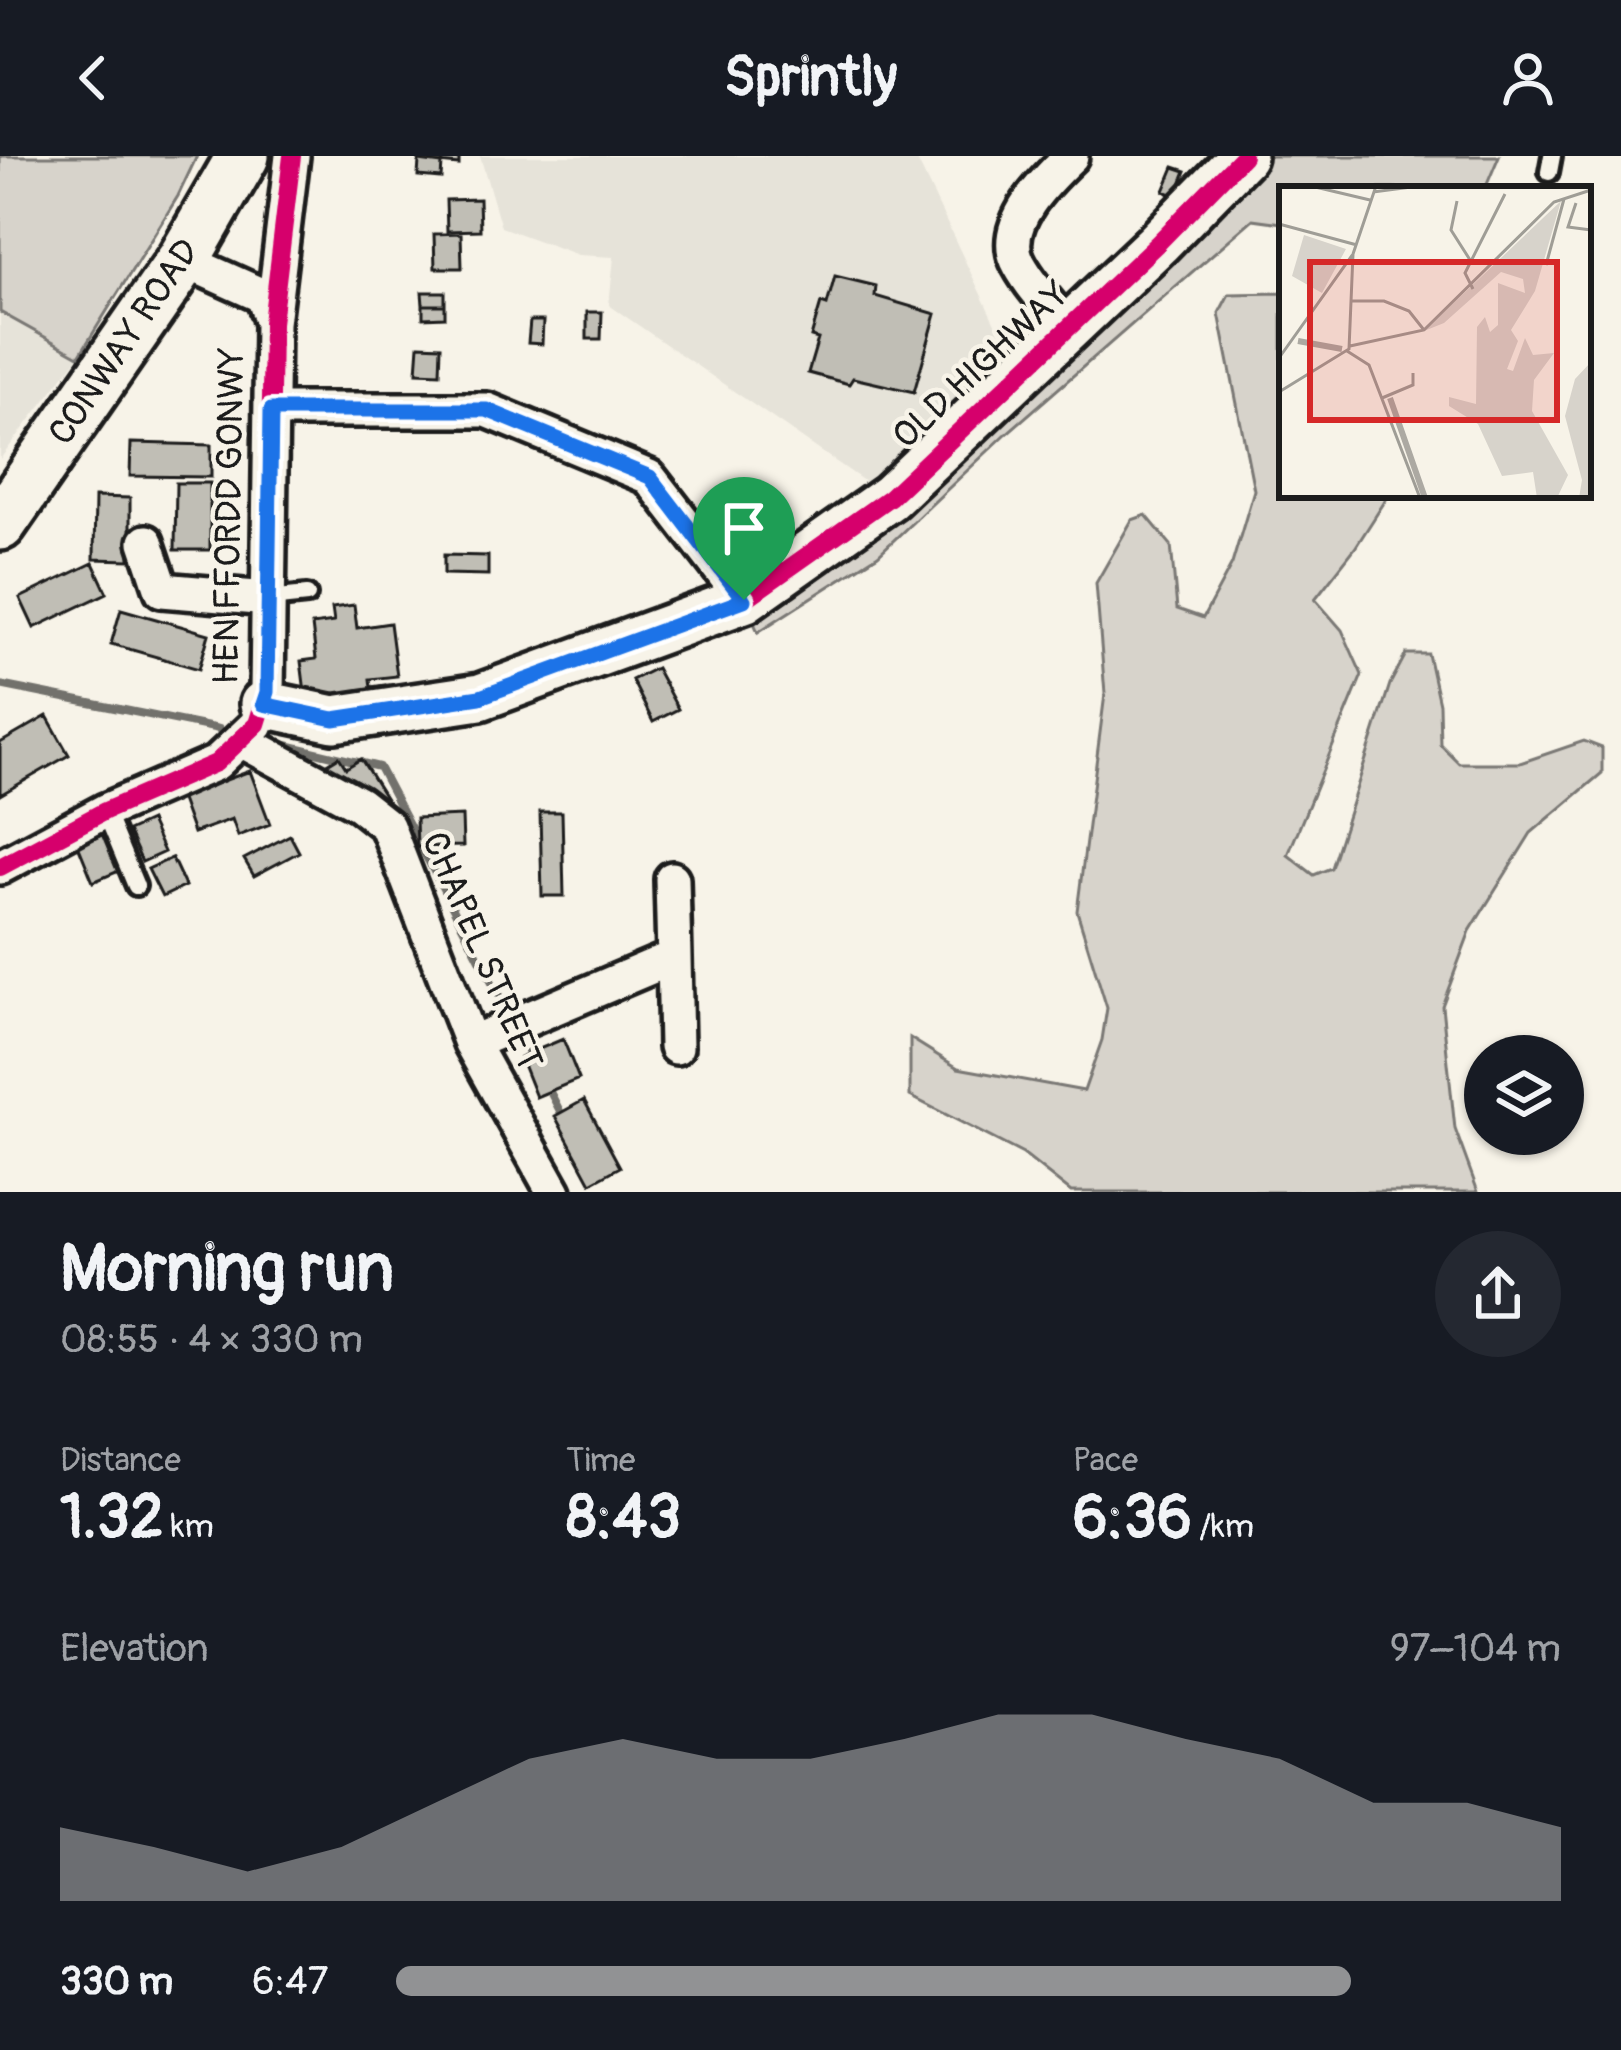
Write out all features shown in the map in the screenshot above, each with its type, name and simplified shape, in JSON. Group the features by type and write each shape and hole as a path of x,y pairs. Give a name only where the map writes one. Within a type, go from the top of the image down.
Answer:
{"main road":[{"name":"CONWAY ROAD","path":"0,524 183,260 243,156"}],"street":[{"name":"HEN FFORDD GONWY","path":"252,722 269,599 272,323 292,156"},
{"name":"OLD HIGHWAY","path":"252,722 334,719 480,697 744,600 890,496 1243,156"},
{"path":"1064,158 1017,224 1015,257 1068,329"},
{"path":"183,260 263,296 272,323"},
{"path":"271,410 487,410 650,477 744,600"},
{"path":"146,542 162,590 269,599"},
{"path":"0,867 105,811 216,763 252,722"},
{"name":"CHAPEL STREET","path":"252,722 387,826 471,1043 554,1192"},
{"path":"672,879 676,1047"},
{"path":"471,1043 674,957"}],"lane":[{"path":"269,599 308,595"},
{"path":"105,811 136,886"}],"shaded area":[{"path":"0,156 197,156 178,196 79,356 0,312"},
{"path":"480,156 915,156 1008,351 877,490 609,305 614,257 578,255 501,227"},
{"path":"1255,156 1499,156 1486,186 1279,186 1279,223 1253,219 1006,434 878,555 758,632 748,609"},
{"path":"1279,293 1279,498 1387,498 1315,599 1342,630 1362,675 1288,855 1314,875 1331,868 1390,684 1406,654 1428,654 1439,704 1440,744 1459,763 1520,763 1584,741 1602,748 1602,773 1531,833 1470,931 1442,1006 1455,1129 1478,1192 1071,1192 1023,1154 910,1096 910,1038 958,1068 1084,1091 1102,1040 1107,1008 1077,911 1105,694 1096,583 1132,520 1146,515 1171,545 1177,609 1203,618 1232,564 1254,490 1219,313 1229,294"},
{"path":"0,312 79,356 0,459"}],"building":[{"path":"419,156 459,156 459,165 419,161"},
{"path":"419,161 442,164 441,178 418,176"},
{"path":"1174,167 1186,171 1176,196 1164,191"},
{"path":"479,199 480,230 447,231 446,200"},
{"path":"461,233 462,268 435,268 434,234"},
{"path":"835,276 876,286 875,296 936,314 914,392 808,373 818,339 811,337"},
{"path":"422,292 445,292 445,305 423,305"},
{"path":"423,305 445,305 445,317 423,318"},
{"path":"587,312 602,312 601,339 587,339"},
{"path":"530,321 543,321 542,344 528,343"},
{"path":"419,345 441,346 440,373 417,372"},
{"path":"131,443 211,445 211,477 130,476"},
{"path":"176,483 210,483 210,550 175,550"},
{"path":"95,497 130,498 130,560 94,559"},
{"path":"444,555 488,556 488,575 444,574"},
{"path":"93,563 107,593 34,628 20,598"},
{"path":"354,605 357,628 390,623 397,676 370,679 371,687 385,685 387,698 307,708 301,661 316,659 312,625 334,622 332,608"},
{"path":"121,609 209,634 199,669 111,644"},
{"path":"656,668 678,709 653,722 632,680"},
{"path":"47,716 69,755 0,795 0,743"},
{"path":"339,757 346,768 361,759 396,815 321,768"},
{"path":"250,771 270,824 238,836 232,819 193,833 180,797"},
{"path":"540,812 562,812 564,896 542,896"},
{"path":"462,816 463,846 417,847 416,818"},
{"path":"150,821 164,852 142,862 128,831"},
{"path":"104,834 119,871 93,882 78,845"},
{"path":"290,835 299,852 254,876 244,859"},
{"path":"172,858 185,886 162,897 148,869"},
{"path":"563,1039 579,1079 536,1097 520,1057"},
{"path":"584,1100 620,1167 591,1183 555,1116"}],"waterway":[{"path":"0,685 219,729"},
{"path":"274,742 379,767 504,1005"},
{"path":"525,1045 533,1060"},
{"path":"546,1084 564,1119"}],"cycle path":[{"path":"0,867 105,811 216,763 257,724 267,692 272,323 292,156"},
{"path":"263,704 334,719 480,697 744,600 890,497 1243,156"}],"route":[{"path":"271,410 487,410 650,477 744,600 480,697 334,719 263,704 267,692 271,410"}]}
